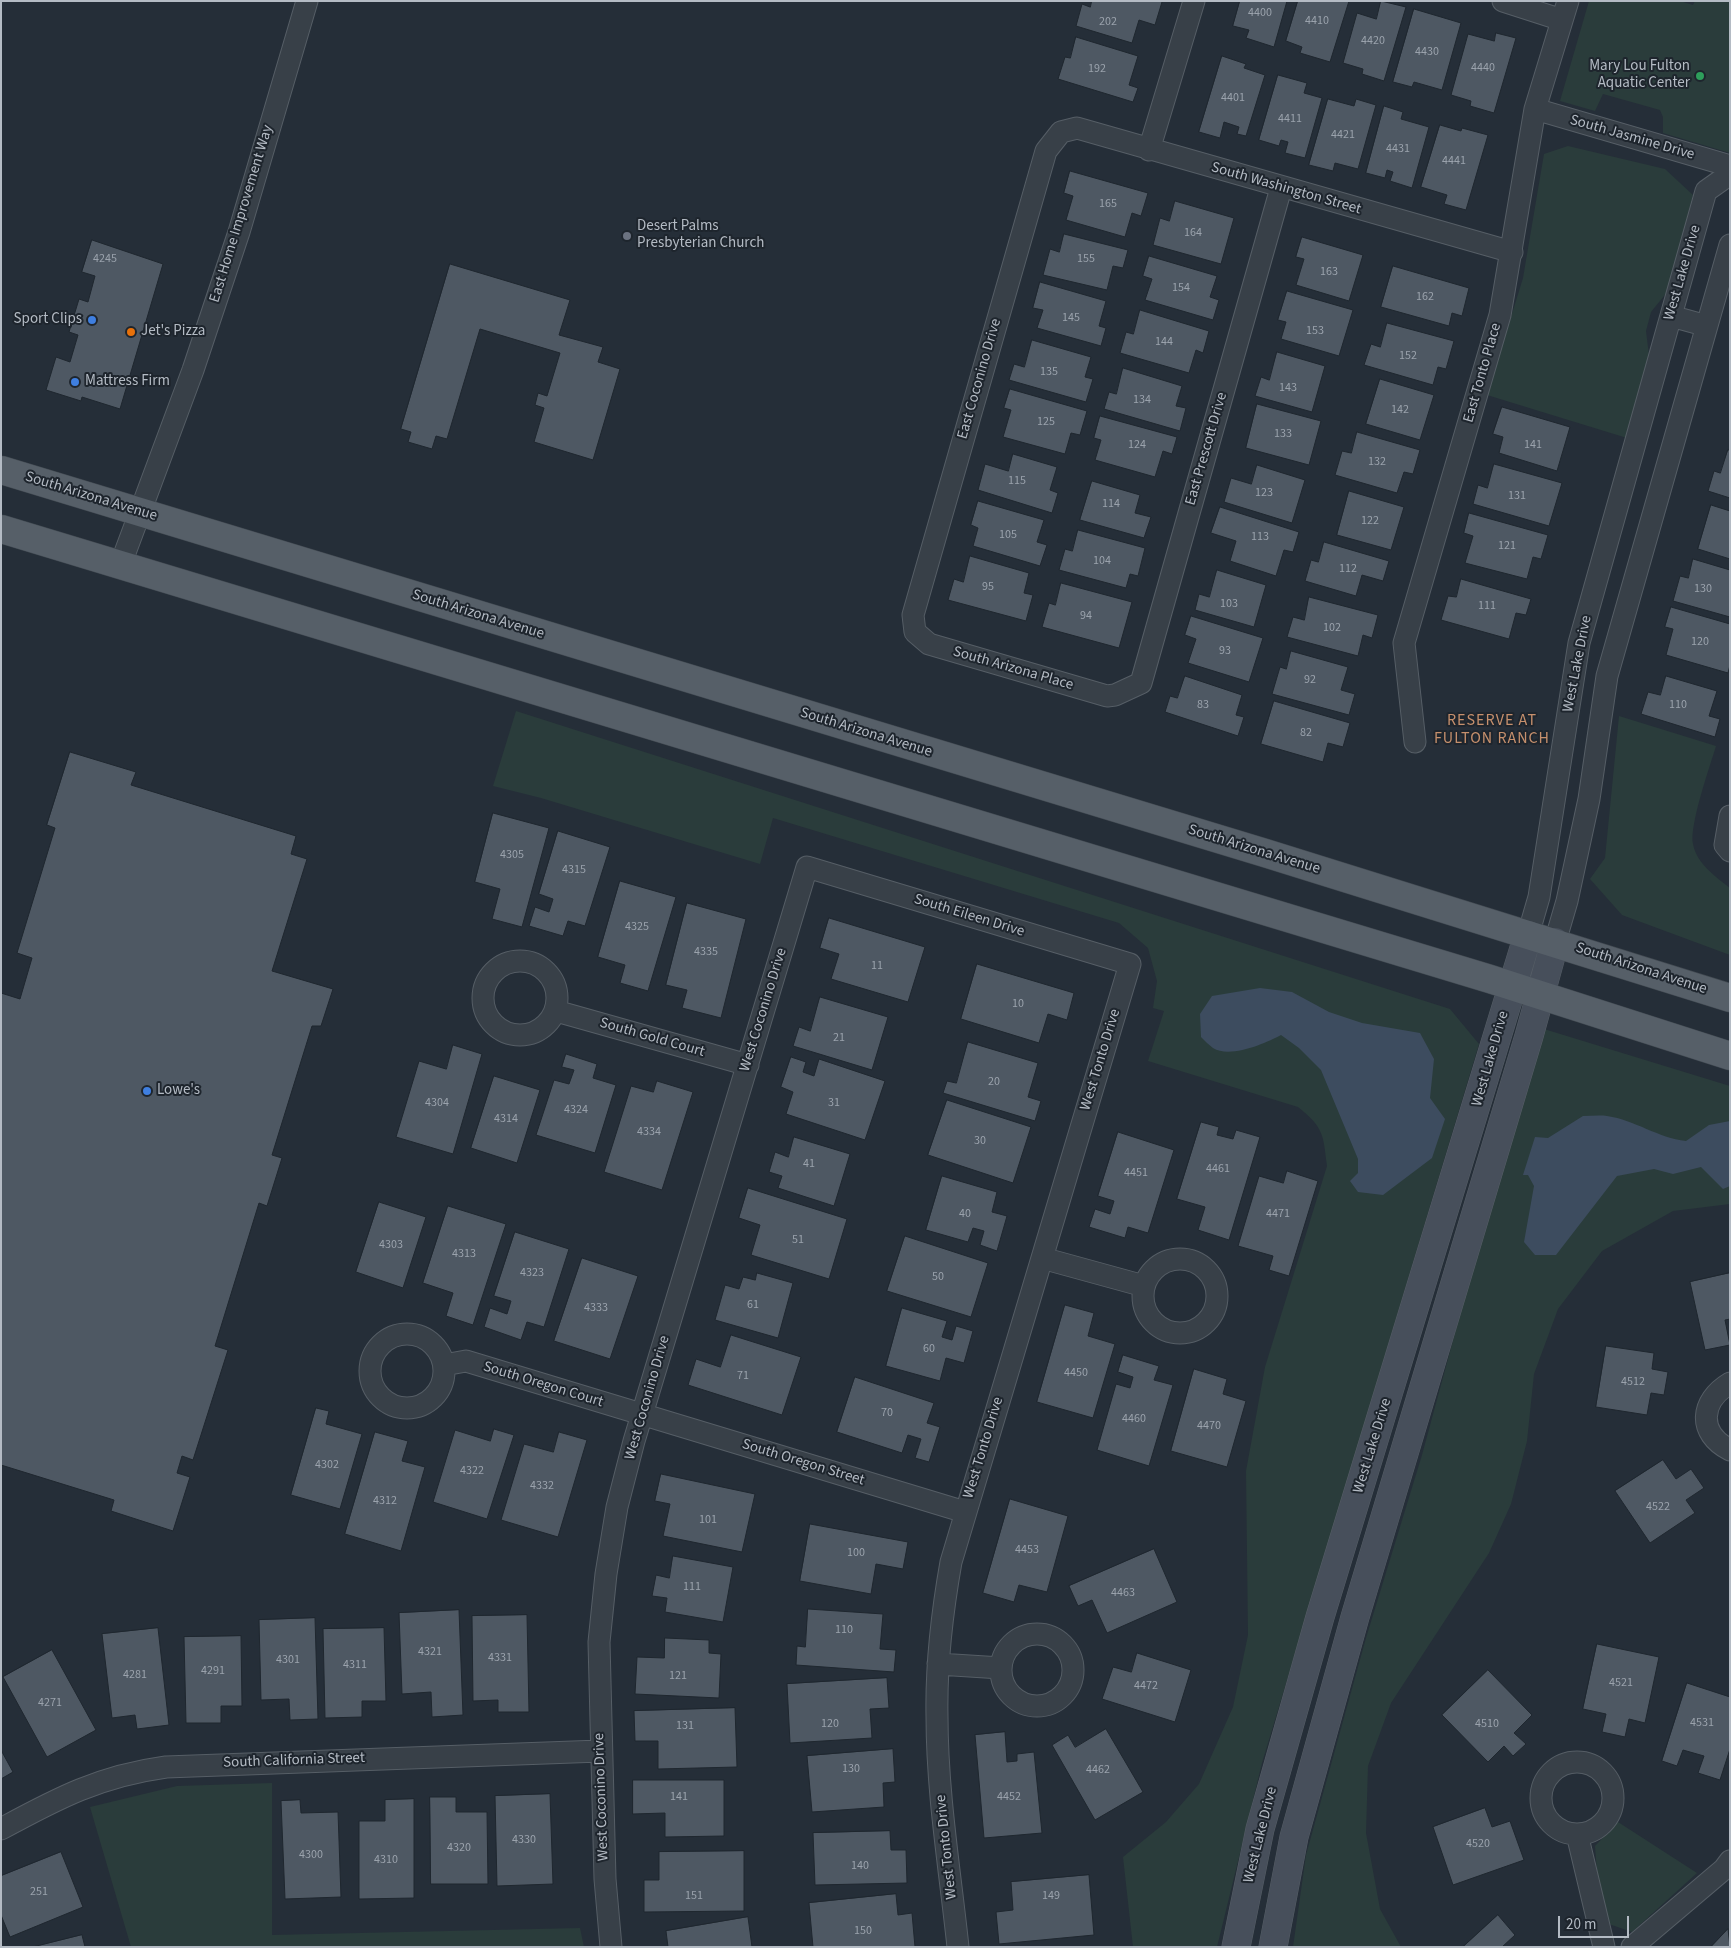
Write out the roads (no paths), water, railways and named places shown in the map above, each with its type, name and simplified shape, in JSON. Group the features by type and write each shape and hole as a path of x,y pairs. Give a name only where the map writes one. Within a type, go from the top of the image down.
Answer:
{"main road":[{"name":"South Arizona Avenue","path":"1,470 1555,942 1730,998"},
{"path":"1,529 1512,986 1730,1056"}],"street":[{"name":"East Home Improvement Way","path":"120,566 193,370 239,232 307,1"},
{"path":"1149,150 1194,1"},
{"path":"1503,1 1565,10"},
{"name":"East Tonto Place","path":"1415,742 1404,643 1500,315 1535,109 1565,10"},
{"name":"South Jasmine Drive","path":"1535,109 1730,166"},
{"name":"South Washington Street","path":"1061,132 1077,128 1280,188 1512,252"},
{"name":"East Coconino Drive","path":"915,632 912,615 1043,161 1046,151 1061,132"},
{"name":"West Lake Drive","path":"1236,1947 1260,1829 1320,1617 1500,1031 1539,897 1578,643 1706,191 1730,174"},
{"name":"East Prescott Drive","path":"1115,695 1141,683 1280,188"},
{"name":"West Lake Drive","path":"1273,1947 1294,1837 1355,1617 1541,996 1567,902 1589,799 1606,676 1730,245"},
{"path":"1671,316 1707,326"},
{"name":"South Arizona Place","path":"915,632 928,644 1107,696 1115,695"},
{"path":"1727,848 1730,816"},
{"name":"South Eileen Drive","path":"807,867 1130,964"},
{"name":"West Coconino Drive","path":"611,1947 605,1879 600,1751 599,1642 606,1574 617,1507 642,1414 807,867"},
{"name":"West Tonto Drive","path":"958,1947 936,1718 938,1664 943,1613 952,1562 965,1512 1130,964"},
{"name":"South Gold Court","path":"556,1011 748,1065"},
{"path":"1042,1258 1144,1286"},
{"name":"South Oregon Court","path":"444,1365 466,1361 642,1414"},
{"path":"1730,1383 1712,1397 1706,1418 1708,1429 1713,1439 1730,1450"},
{"name":"South Oregon Street","path":"642,1414 965,1512"},
{"path":"938,1664 1001,1668"},
{"name":"South California Street","path":"1,1829 67,1794 91,1784 141,1770 166,1767 600,1751"},
{"path":"1577,1834 1604,1947"},
{"path":"1632,1947 1724,1869 1730,1861"}],"water":[{"path":"1260,988 1292,992 1329,1012 1362,1023 1420,1033 1434,1059 1430,1098 1445,1119 1432,1158 1383,1195 1358,1192 1350,1181 1358,1173 1358,1159 1321,1070 1299,1048 1281,1035 1248,1049 1229,1052 1220,1051 1213,1048 1201,1037 1200,1014 1212,996"},
{"path":"1583,1116 1617,1118 1666,1136 1686,1141 1709,1125 1730,1121 1730,1186 1723,1189 1701,1167 1673,1174 1654,1169 1617,1176 1556,1255 1535,1255 1524,1242 1534,1186 1528,1175 1523,1175 1535,1137 1548,1138"}],"place":[{"name":"Mary Lou Fulton Aquatic Center","path":"1700,76"},
{"name":"Desert Palms Presbyterian Church","path":"627,236"},
{"name":"Sport Clips","path":"92,320"},
{"name":"Jet's Pizza","path":"131,332"},
{"name":"Mattress Firm","path":"75,382"},
{"name":"Lowe's","path":"147,1091"}],"district":[{"name":"RESERVE AT FULTON RANCH","path":"1492,730"}]}
